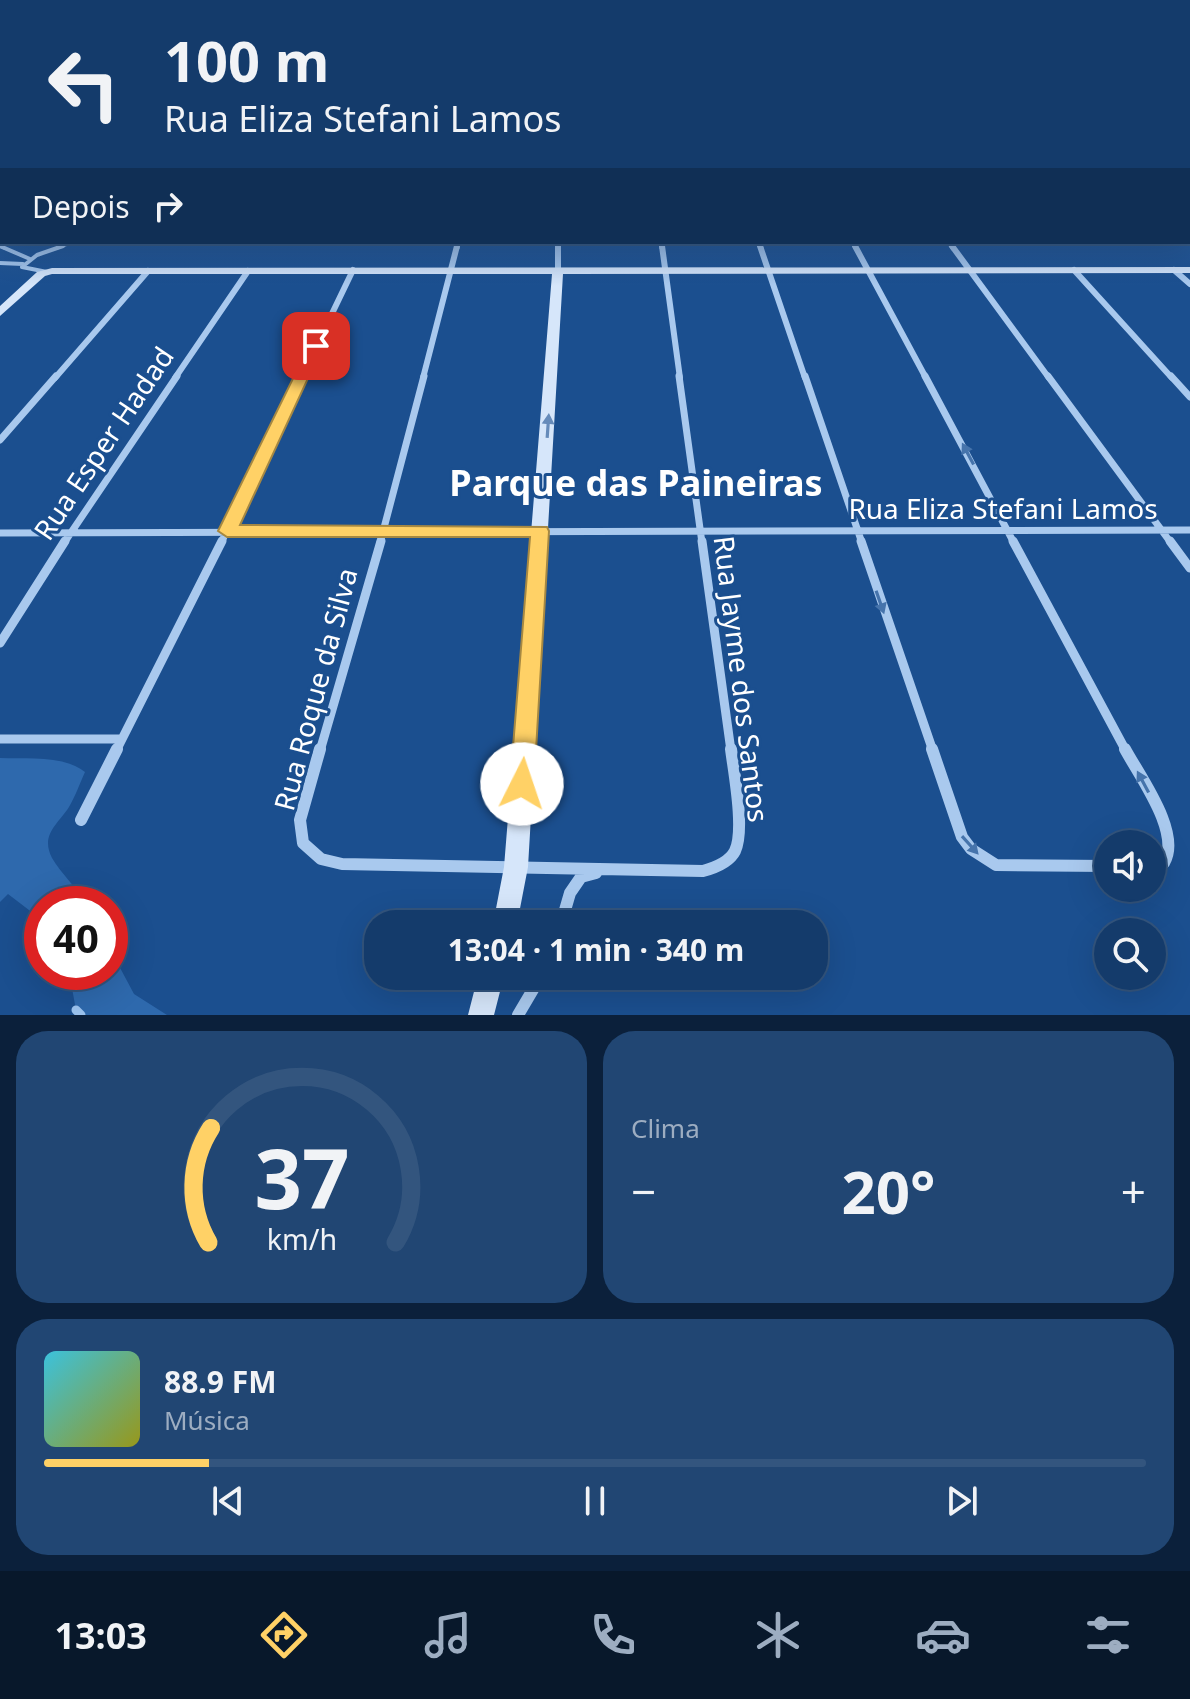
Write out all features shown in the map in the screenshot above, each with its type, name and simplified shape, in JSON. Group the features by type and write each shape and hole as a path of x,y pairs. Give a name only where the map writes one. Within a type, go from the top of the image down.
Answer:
{"street":[{"name":"Rua Roque da Silva","path":"458,244 383,533 300,820 303,843 321,859 342,864 516,867"},
{"path":"508,910 516,867 558,244"},
{"name":"Rua Jayme dos Santos","path":"516,867 703,871 720,866 735,851 739,811 661,244"},
{"path":"760,244 854,529 962,837 971,849 996,865 1094,866"},
{"path":"854,244 1165,824 1171,854 1166,860"},
{"path":"951,244 1190,568"},
{"path":"81,820 227,531 353,270"},
{"path":"1074,270 1190,397"},
{"path":"1174,270 1190,284"},
{"path":"0,312 47,272 1190,270"},
{"path":"0,440 148,271"},
{"name":"Rua Esper Hadad","path":"0,643 69,534 248,271"},
{"name":"Rua Eliza Stefani Lamos","path":"0,533 1190,530"},
{"path":"0,739 120,739"},
{"path":"565,910 570,893 581,877 606,871"},
{"path":"481,1015 487,990"},
{"path":"518,1015 533,990"}],"lane":[{"path":"25,267 30,259 68,244"},
{"path":"0,246 30,259"},
{"path":"0,263 47,272"},
{"path":"25,267 35,280"}],"shaded area":[{"path":"0,758 56,760 85,772 69,807 52,830 48,843 52,858 73,886 24,886 24,906 8,894 0,902"},
{"path":"128,983 134,994 167,1015 81,1015 76,1010 72,990 128,990"}],"waterway":[{"path":"76,1010 81,1015"}],"district":[{"name":"Parque das Paineiras","path":"636,482"}],"route":[{"path":"316,346 227,531 540,531 522,784"}]}
